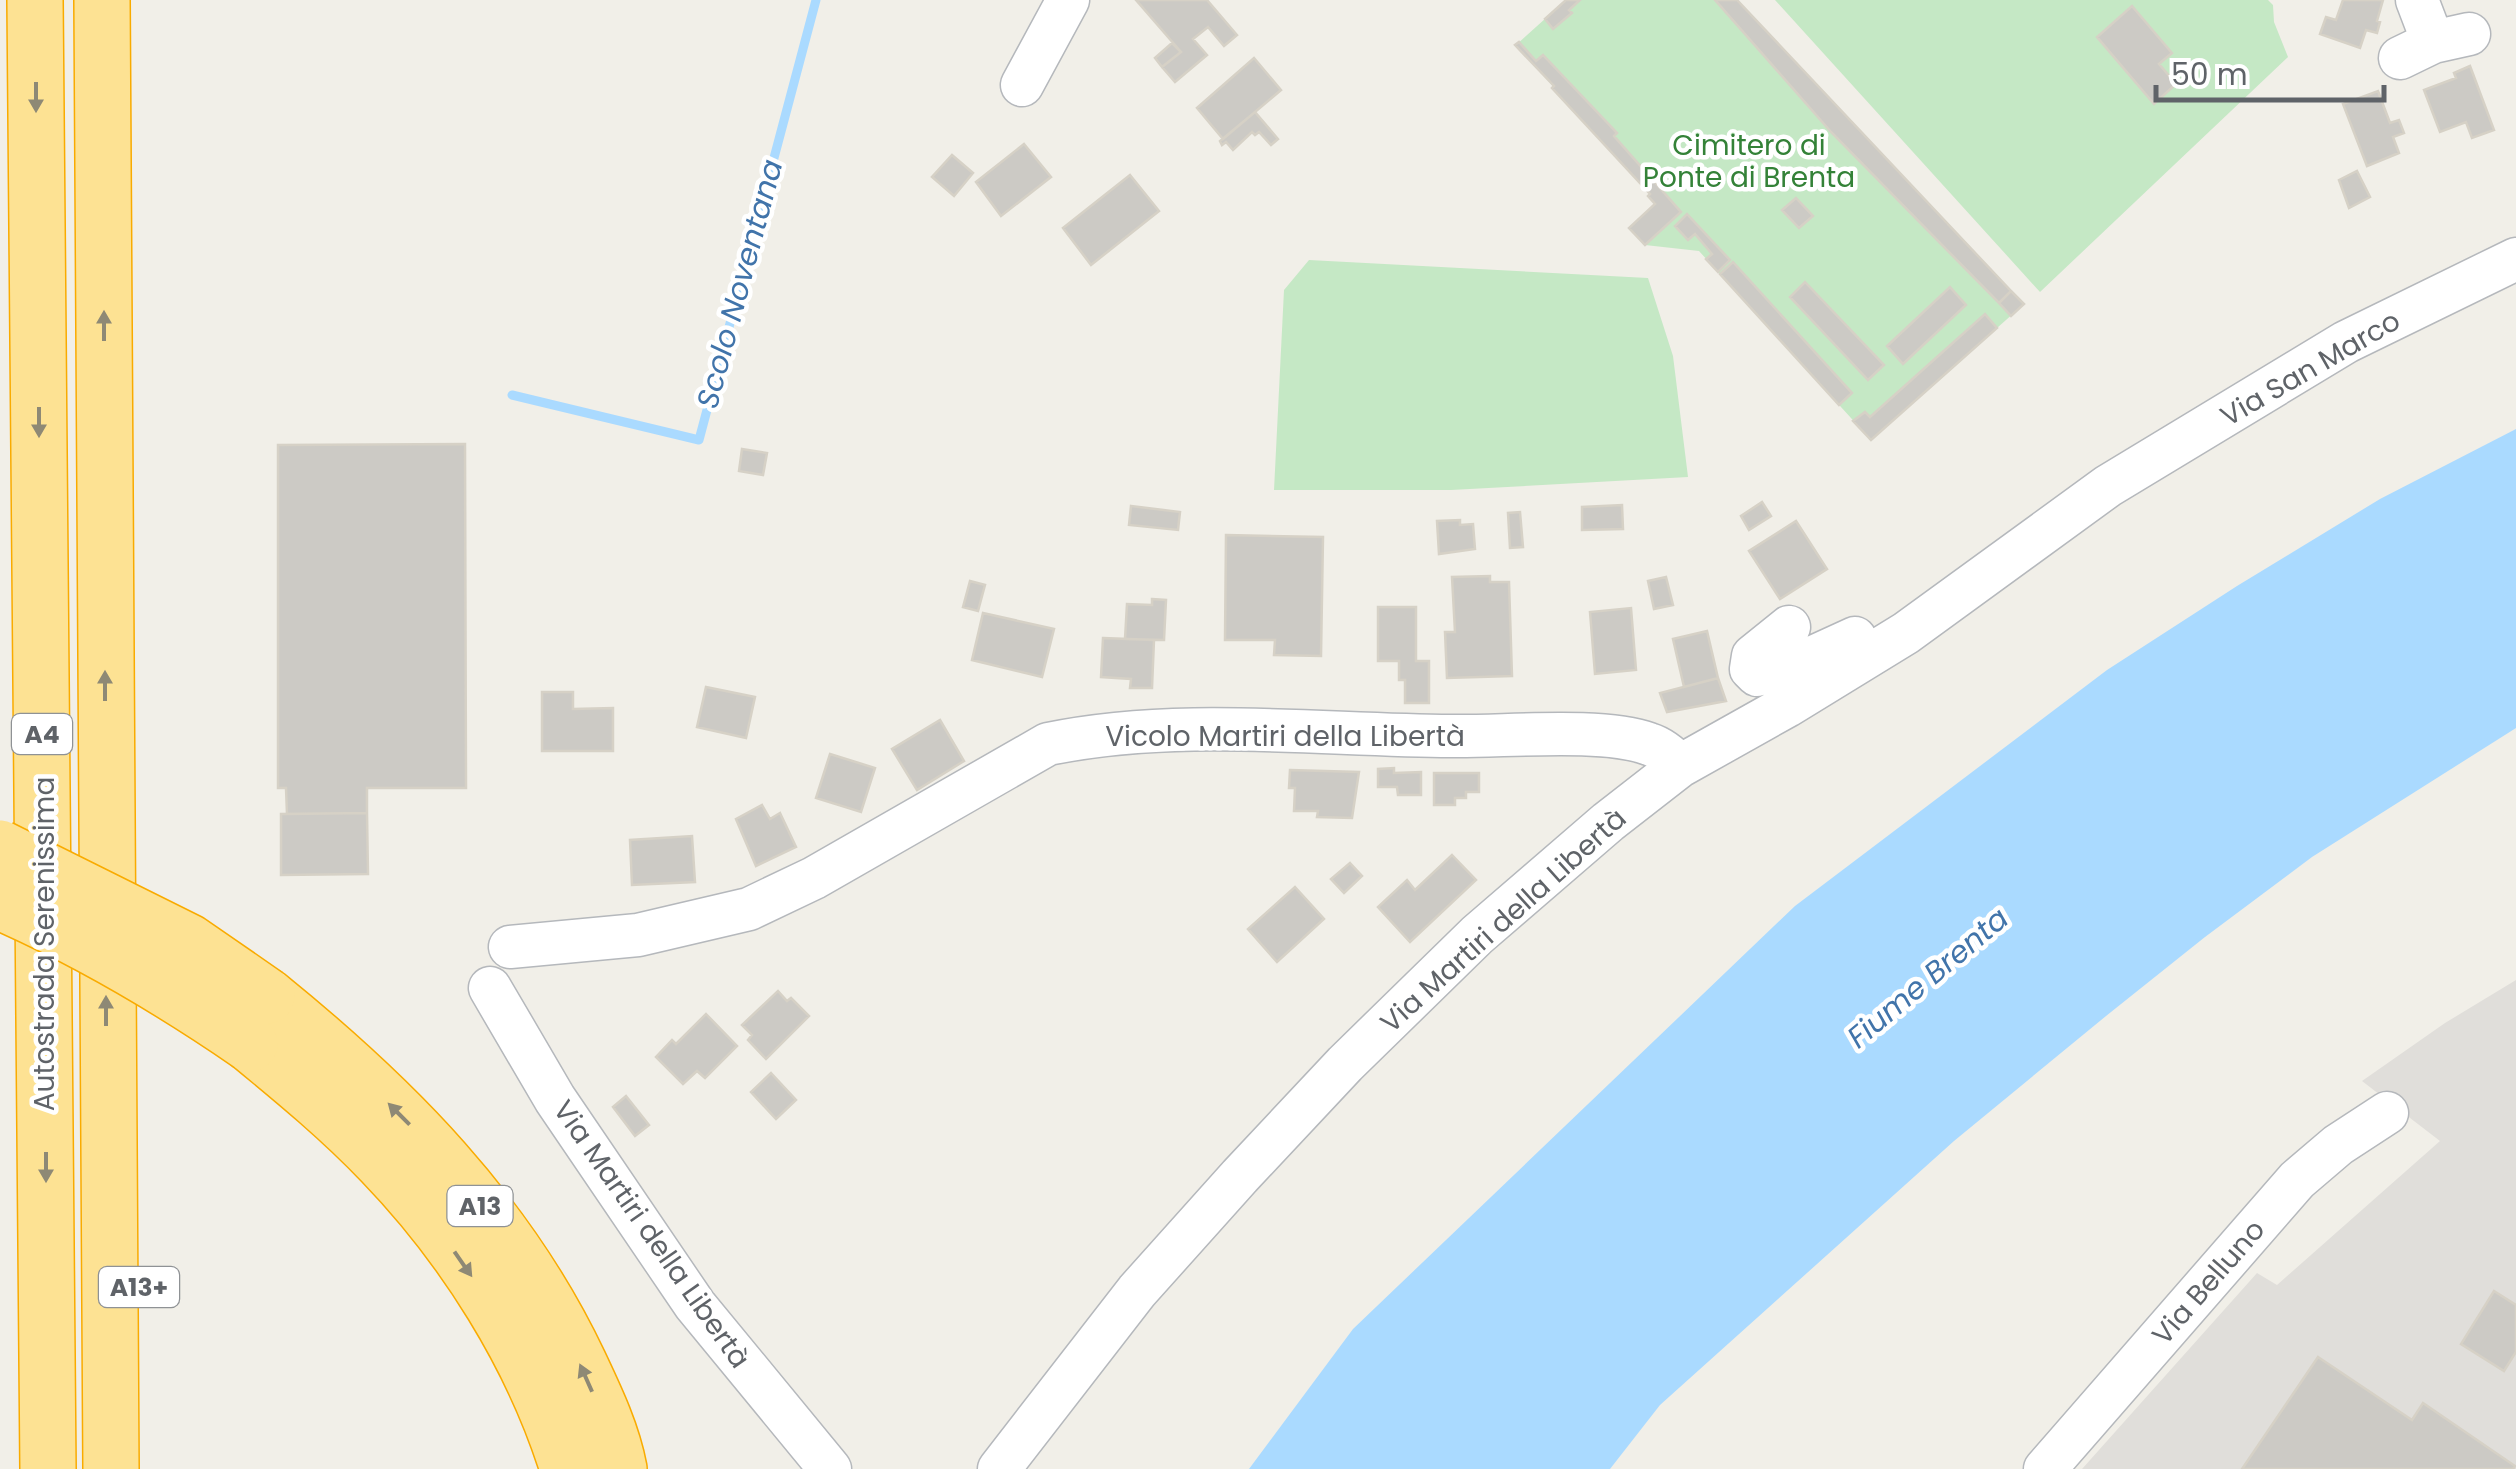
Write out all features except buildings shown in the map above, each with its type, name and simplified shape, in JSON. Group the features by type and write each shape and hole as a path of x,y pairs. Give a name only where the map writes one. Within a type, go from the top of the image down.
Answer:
{"highway":[{"path":"0,34 2,0"},
{"name":"Autostrada Serenissima","path":"35,0 48,1469"},
{"name":"A4","path":"102,0 111,1469"},
{"name":"A13","path":"0,848 188,942 258,1020"},
{"name":"A13","path":"0,902 90,944 173,991 258,1020 362,1075 459,1178 547,1300 614,1445 618,1469"},
{"path":"258,1020 442,1234 498,1315 550,1418 568,1469"},
{"name":"A13+","path":"107,1108 139,1263 144,1469"}],"street":[{"path":"1022,85 1068,0"},
{"path":"2417,0 2434,45"},
{"name":"Via San Marco","path":"2108,486 2346,342 2516,259"},
{"name":"Via Martiri della Libertà","path":"999,1469 1137,1291 1346,1064 1478,935 1608,822 1680,766 1902,636 2108,486"},
{"path":"1789,627 1753,656 1751,669 1757,675 1881,627 1902,636"},
{"name":"Vicolo Martiri della Libertà","path":"510,947 638,936 748,910 814,878 1048,744 1088,736 1186,731 1573,736 1649,744 1668,753 1680,766"},
{"name":"Via Martiri della Libertà","path":"490,988 555,1099 695,1305 830,1469"},
{"name":"Via Belluno","path":"2045,1469 2297,1180 2338,1145 2386,1113"}],"shaded area":[{"path":"2516,980 2516,1469 2082,1469 2257,1273 2277,1285 2440,1141 2362,1081"}],"green space":[{"name":"Cimitero di Ponte di Brenta","path":"1566,0 1737,0 2024,304 1871,440 1699,251 1645,245 1629,228 1655,204 1650,194 1516,45"},
{"path":"1775,0 2268,0 2273,5 2274,22 2288,57 2040,292"},
{"path":"1309,260 1648,278 1673,356 1688,477 1451,490 1274,490 1284,290"}],"water":[{"name":"Fiume Brenta","path":"2516,429 2516,728 2312,857 2106,1016 1954,1141 1660,1405 1610,1469 1249,1469 1353,1329 1795,906 2107,670 2380,499"}],"waterway":[{"name":"Scolo Noventana","path":"512,395 699,440 816,0"}]}
